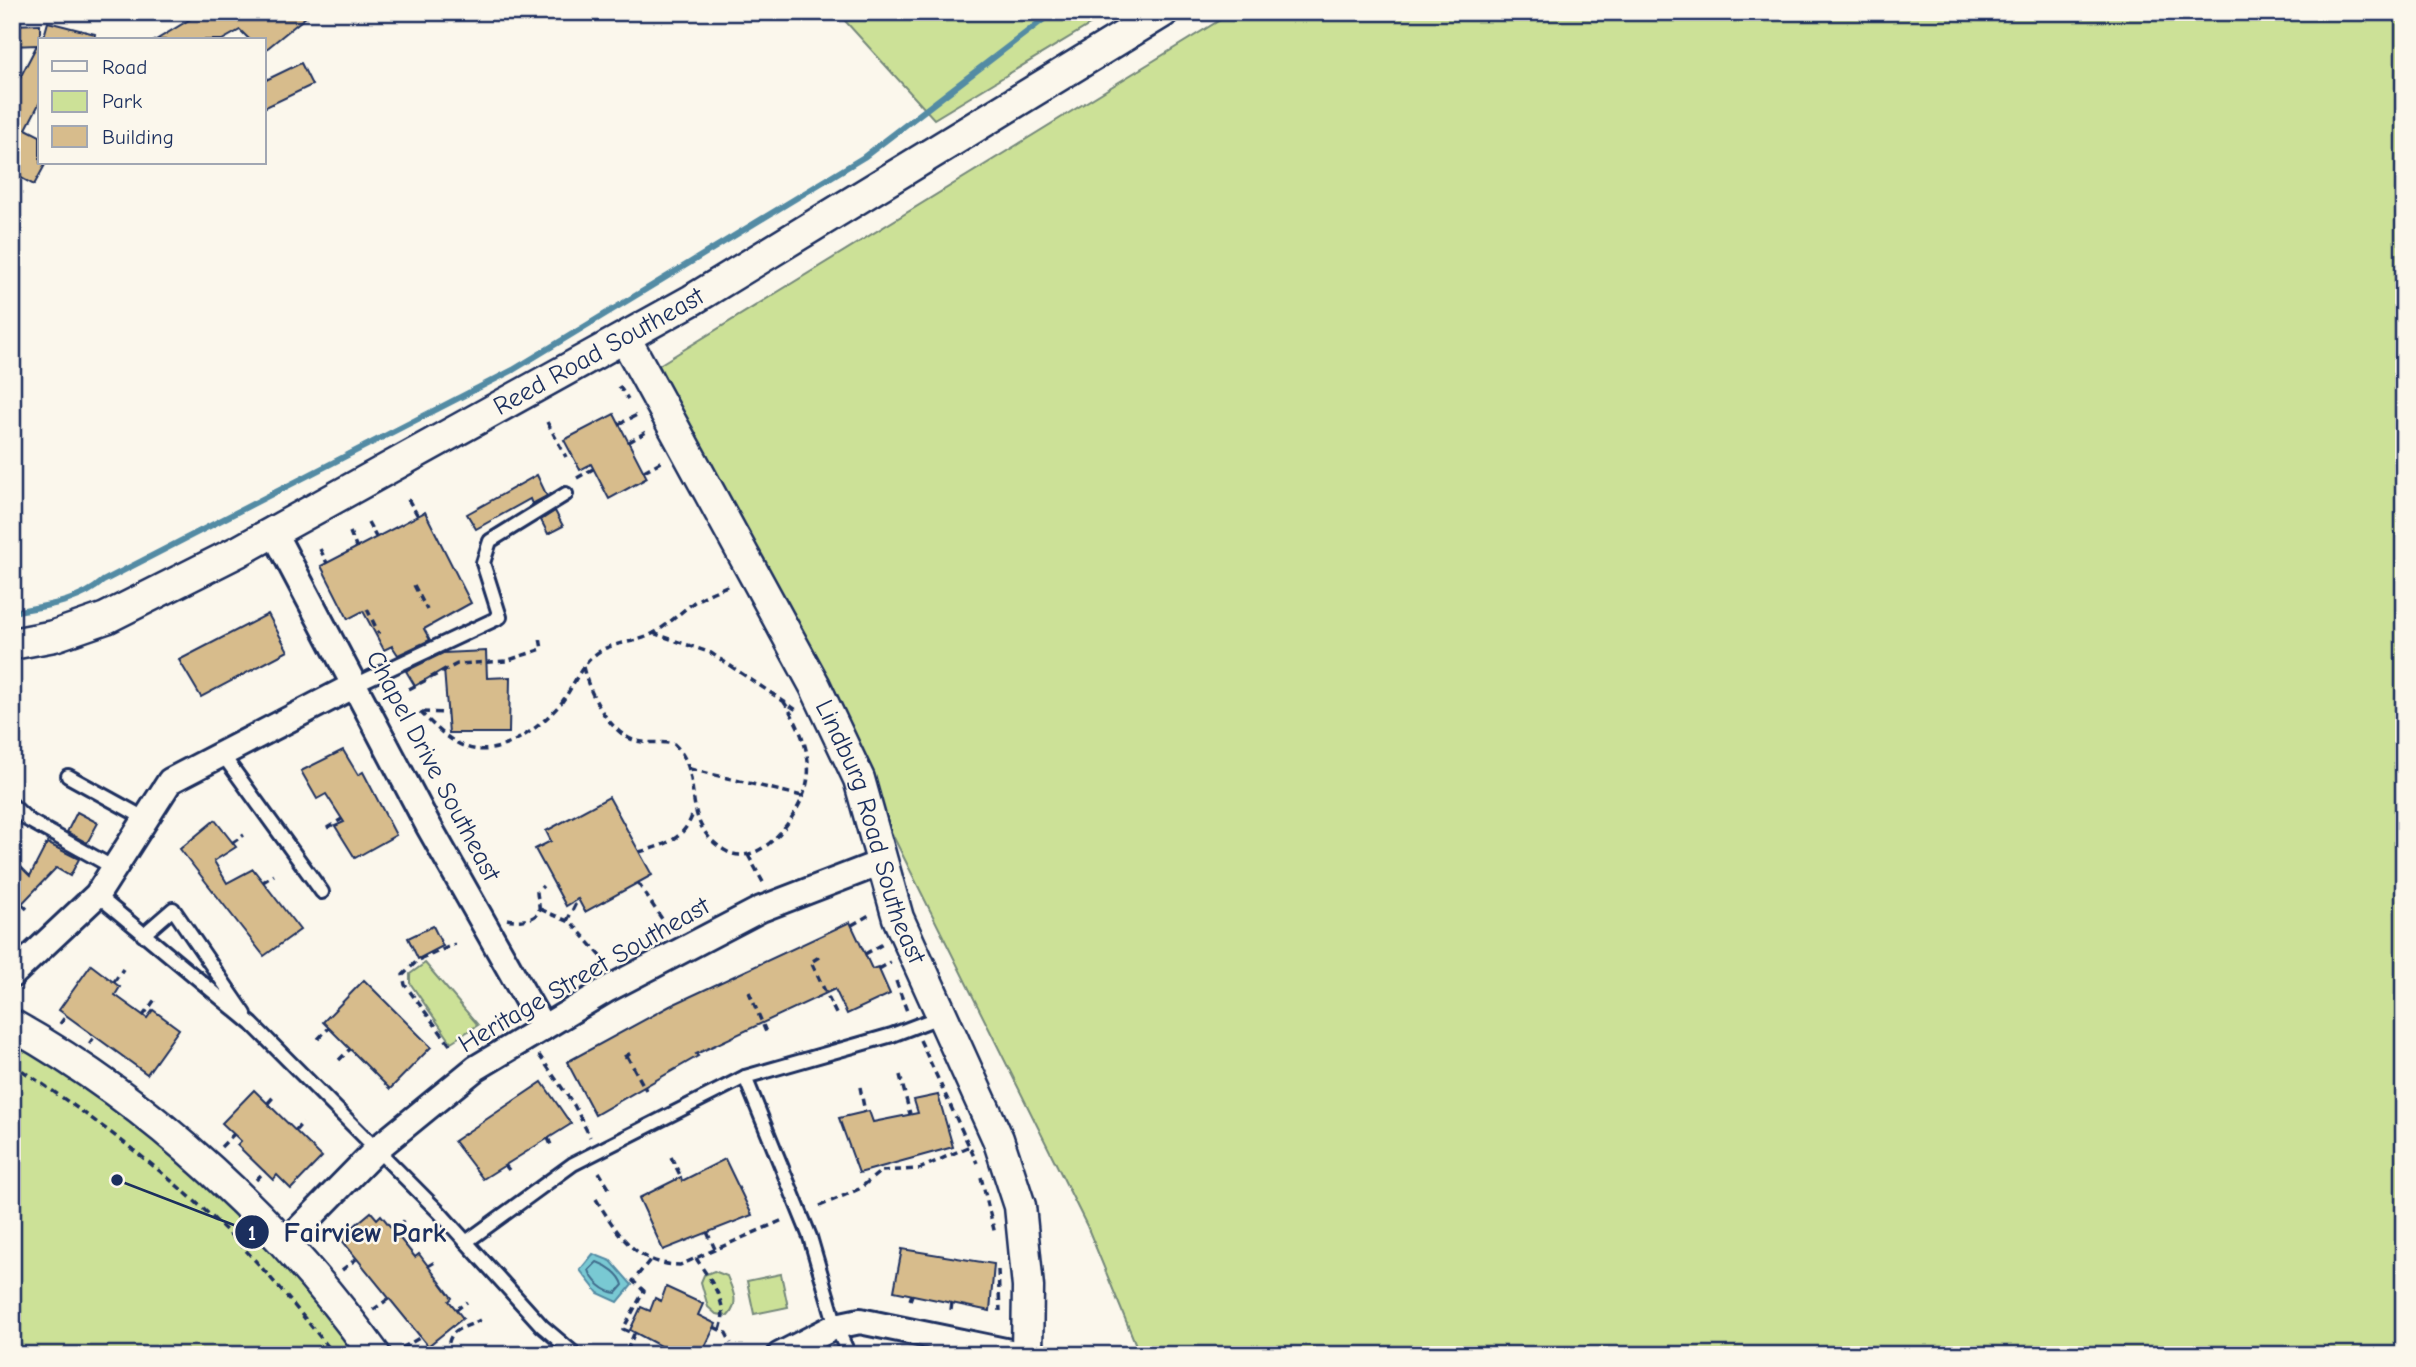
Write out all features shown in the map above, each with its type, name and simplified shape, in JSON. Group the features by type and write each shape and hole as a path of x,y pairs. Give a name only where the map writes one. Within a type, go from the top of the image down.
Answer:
{"street":[{"name":"Reed Road Southeast","path":"12,644 54,636 106,618 273,531 625,338 704,293 1163,12"},
{"name":"Lindburg Road Southeast","path":"625,338 816,686 859,779 898,918 998,1139 1020,1206 1028,1287 1026,1355"},
{"name":"Chapel Drive Southeast","path":"273,531 475,907 539,1037"},
{"path":"12,975 97,895 170,780 355,685"},
{"name":"Heritage Street Southeast","path":"284,1244 378,1147 477,1068 539,1037 620,983 683,950 775,904 883,862"},
{"path":"12,1025 92,1076 205,1165 388,1352"},
{"path":"779,1355 836,1326 860,1321 1026,1355"}],"lane":[{"path":"355,685 500,617 483,563 490,541 566,494"},
{"path":"222,754 322,892"},
{"path":"68,776 146,819"},
{"path":"12,805 28,820 114,868"},
{"path":"97,895 252,1024 378,1147 542,1326 576,1355"},
{"path":"143,935 173,909 252,1024"},
{"path":"466,1242 573,1164 745,1077 942,1016"},
{"path":"745,1077 810,1237 836,1326 849,1355"}],"path":[{"path":"619,424 639,414"},
{"path":"547,422 566,457"},
{"path":"629,442 648,431"},
{"path":"644,471 664,460"},
{"path":"577,478 593,469"},
{"path":"408,499 418,516"},
{"path":"368,522 376,537"},
{"path":"350,532 356,547"},
{"path":"320,549 327,563"},
{"path":"447,713 420,712 446,737 468,748 489,749 510,744 539,723 562,701 583,667 602,650 653,633 695,602 731,583"},
{"path":"414,585 427,610"},
{"path":"366,609 379,634"},
{"path":"653,633 711,653 806,717"},
{"path":"409,689 457,664 506,662 542,649 540,638"},
{"path":"583,667 593,694 620,733 647,743 674,744 690,769 694,810 699,824 724,850 737,856 748,855 779,833 807,784 808,757 795,720 784,702"},
{"path":"690,769 802,796"},
{"path":"639,852 668,844 678,838 694,810"},
{"path":"327,828 342,819"},
{"path":"232,843 244,835"},
{"path":"748,855 775,904"},
{"path":"263,882 274,875"},
{"path":"638,883 683,950"},
{"path":"540,909 537,892 543,886"},
{"path":"567,921 578,900"},
{"path":"22,904 30,911"},
{"path":"475,907 515,920 528,919 540,909"},
{"path":"540,909 567,921 585,935 620,983"},
{"path":"852,925 876,912 879,922"},
{"path":"882,933 914,1026 980,1172 998,1243"},
{"path":"865,954 885,943"},
{"path":"450,1045 405,985 403,975 418,961 454,944"},
{"path":"819,957 811,962 838,1018"},
{"path":"878,969 891,962"},
{"path":"114,982 123,969"},
{"path":"748,992 766,1032"},
{"path":"143,1016 156,998"},
{"path":"59,1026 66,1016"},
{"path":"318,1039 330,1028"},
{"path":"88,1046 95,1036"},
{"path":"539,1037 596,1145"},
{"path":"339,1060 351,1049"},
{"path":"633,1052 626,1056 646,1090"},
{"path":"12,1064 81,1110 207,1212 275,1282 335,1355"},
{"path":"900,1075 910,1114"},
{"path":"860,1087 865,1112"},
{"path":"268,1103 275,1095"},
{"path":"295,1131 303,1122"},
{"path":"221,1147 234,1134"},
{"path":"548,1138 551,1145"},
{"path":"820,1206 859,1189 881,1171 919,1169 970,1146"},
{"path":"671,1157 681,1177"},
{"path":"505,1165 509,1170"},
{"path":"256,1180 265,1171"},
{"path":"599,1172 611,1191"},
{"path":"596,1199 628,1247 663,1265 680,1265 792,1216"},
{"path":"393,1229 404,1221"},
{"path":"707,1232 715,1249"},
{"path":"998,1257 998,1349"},
{"path":"696,1258 724,1304 725,1316 720,1330"},
{"path":"340,1271 356,1259"},
{"path":"627,1351 634,1334 623,1329 643,1291 634,1281 650,1260"},
{"path":"428,1266 435,1262"},
{"path":"373,1310 391,1297"},
{"path":"456,1310 467,1302"},
{"path":"951,1310 953,1302"},
{"path":"447,1355 449,1339 454,1332 480,1320"},
{"path":"714,1327 731,1343"},
{"path":"388,1352 421,1337"},
{"path":"652,1355 657,1344"}],"green space":[{"path":"837,12 1111,12 934,119"},
{"path":"1233,12 2404,12 2404,1355 1140,1355 1087,1226 659,365"},
{"path":"425,963 478,1025 451,1042 410,983 410,974"},
{"path":"12,1025 132,1106 375,1355 12,1355"},
{"path":"714,1271 727,1276 733,1292 735,1302 728,1316 716,1314 708,1307 701,1282 704,1275"},
{"path":"781,1274 788,1307 754,1314 747,1281"}],"water":[{"path":"593,1254 611,1261 632,1285 618,1302 598,1293 580,1270"}],"building":[{"path":"202,12 312,12 266,49 266,38 248,38 240,30 226,38 159,38"},
{"path":"48,22 95,34 94,38 44,38"},
{"path":"40,24 38,106 26,129 38,135 38,164 45,164 34,185 12,173 12,93 37,45 12,46 12,25"},
{"path":"301,63 312,85 266,107 266,80"},
{"path":"614,414 647,478 609,499 591,464 580,470 564,440"},
{"path":"537,475 547,496 532,504 530,499 476,529 467,514"},
{"path":"555,511 563,526 548,534 541,520"},
{"path":"425,512 471,603 424,629 430,640 398,655 392,646 384,650 363,611 348,619 321,566"},
{"path":"268,614 288,651 201,697 179,660"},
{"path":"486,651 487,678 510,677 509,733 449,733 444,669 415,686 406,671 443,653"},
{"path":"343,750 358,775 363,772 396,835 355,858 335,826 344,822 326,794 317,799 301,771"},
{"path":"609,797 652,875 585,912 578,899 566,906 535,849 551,841 546,831"},
{"path":"77,812 98,823 87,843 67,832"},
{"path":"215,820 236,847 214,861 227,883 253,869 300,930 264,956 180,849"},
{"path":"47,843 79,859 70,876 56,868 12,914 12,858 30,876"},
{"path":"850,922 872,969 878,967 890,994 847,1014 835,989 696,1054 698,1056 595,1115 567,1062 670,1006"},
{"path":"433,926 443,946 418,959 408,938"},
{"path":"91,965 120,987 115,995 147,1018 153,1010 179,1029 147,1074 59,1010"},
{"path":"364,980 431,1047 390,1089 323,1022"},
{"path":"542,1082 571,1124 483,1179 454,1141"},
{"path":"254,1090 322,1157 291,1189 277,1175 273,1180 237,1145 241,1141 222,1123"},
{"path":"938,1095 953,1147 859,1173 839,1118 869,1111 873,1122 918,1113 914,1100"},
{"path":"725,1159 752,1215 663,1250 639,1198 681,1177 682,1181"},
{"path":"371,1212 377,1219 381,1215 415,1257 419,1254 452,1298 449,1301 463,1318 428,1346 340,1238"},
{"path":"902,1249 994,1264 990,1311 894,1291"},
{"path":"666,1287 703,1304 698,1315 716,1324 701,1355 677,1355 630,1330 641,1307 650,1311 655,1298 661,1301"}],"waterway":[{"path":"12,612 60,603 83,594 103,581 513,370 864,157 1053,12"}],"place":[{"name":"Fairview Park","path":"117,1180"}]}
